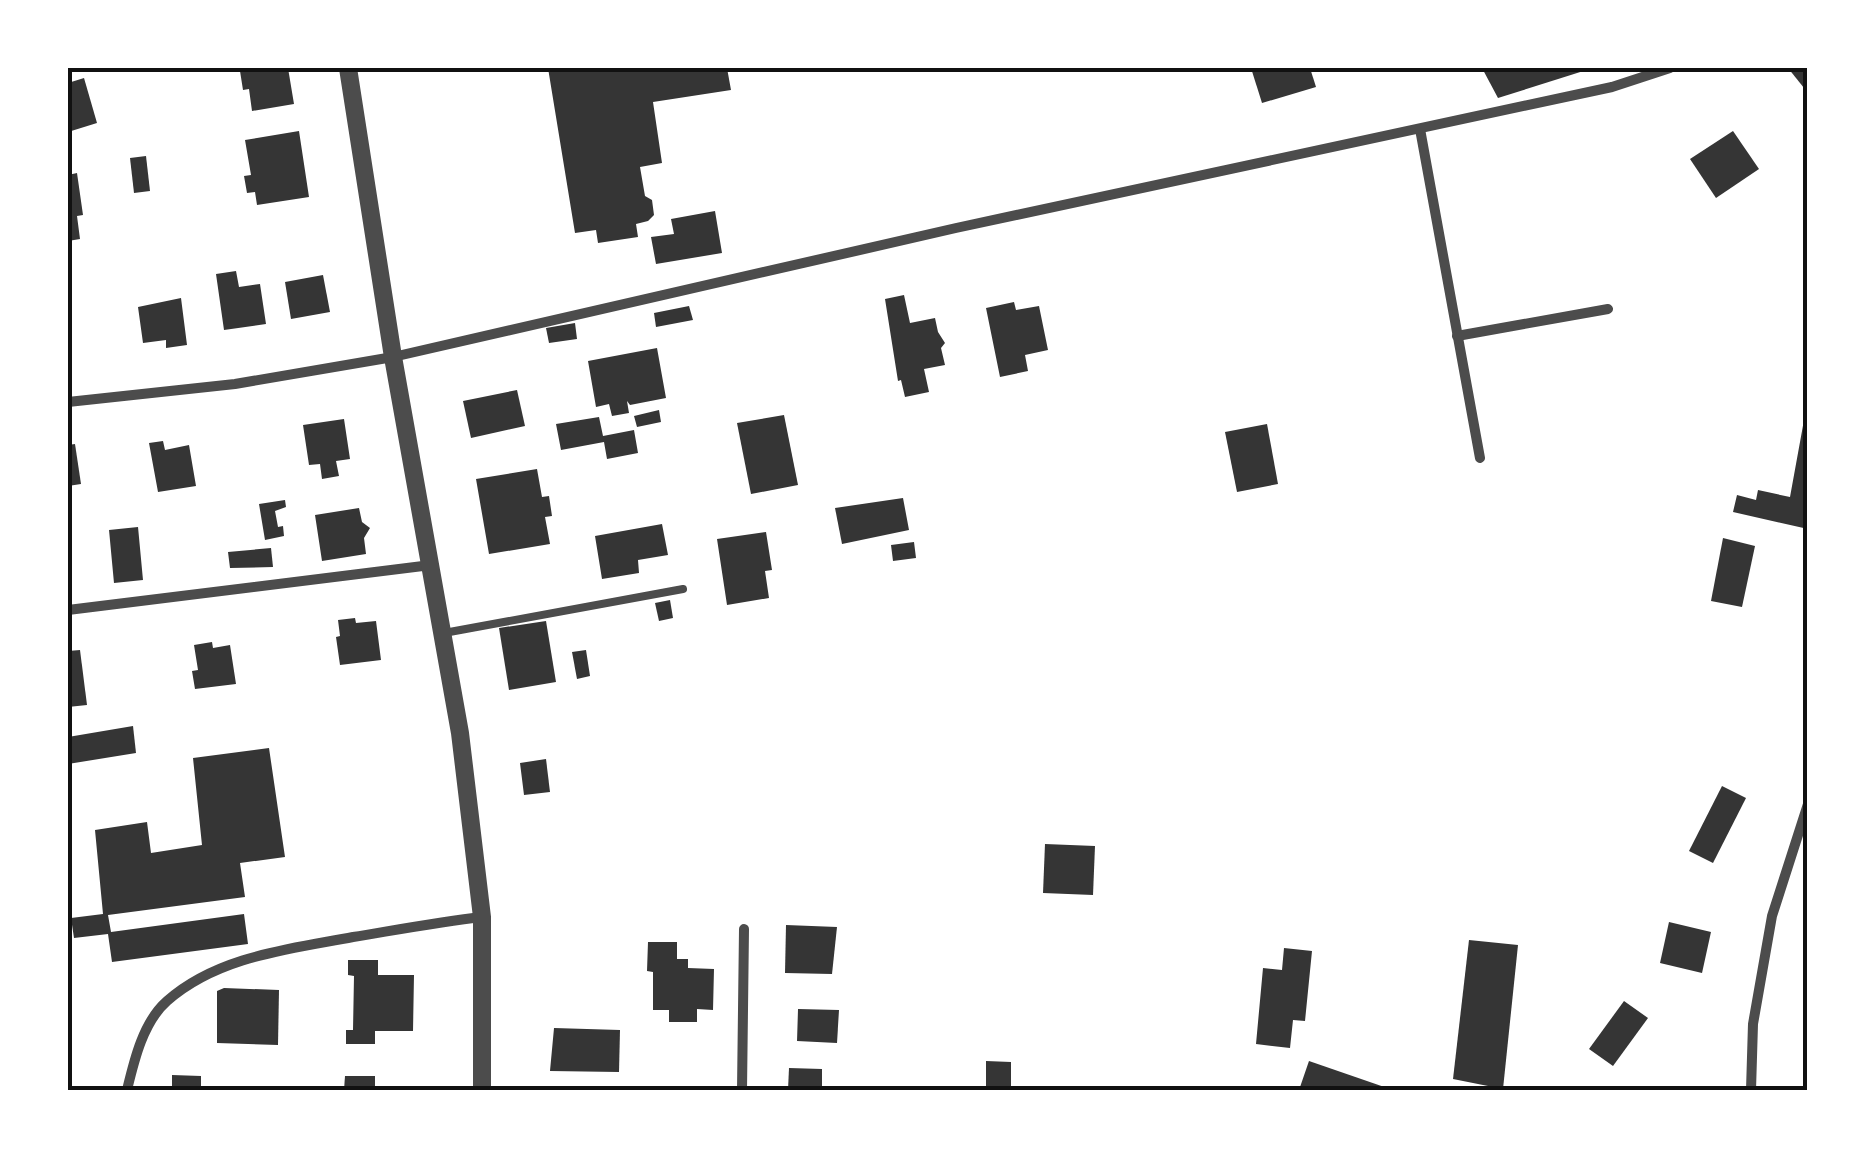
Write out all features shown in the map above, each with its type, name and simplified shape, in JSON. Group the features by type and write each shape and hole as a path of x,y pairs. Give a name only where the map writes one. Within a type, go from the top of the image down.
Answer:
{"street":[{"path":"348,68 393,357 460,733 482,917 482,1090"},
{"path":"68,402 235,384 393,357 956,228 1625,84 1670,68"},
{"path":"1420,129 1480,458"},
{"path":"1457,336 1608,309"},
{"path":"68,610 432,565"},
{"path":"1751,1090 1753,1024 1772,916 1808,804"},
{"path":"128,1090 134,1060 154,1015 194,982 234,962 482,917"},
{"path":"742,1090 744,928"}],"lane":[{"path":"444,633 683,589"}],"building":[{"path":"288,68 294,104 252,111 249,89 243,90 240,71"},
{"path":"548,68 727,68 731,90 653,102 662,163 640,167 645,196 652,200 654,215 636,224 638,237 598,243 596,230 575,233"},
{"path":"1251,68 1310,68 1316,87 1262,103"},
{"path":"1482,68 1593,68 1498,98"},
{"path":"1788,68 1808,68 1808,93"},
{"path":"84,78 97,123 68,132 68,83"},
{"path":"299,131 309,197 257,205 255,192 247,193 244,176 251,175 245,140"},
{"path":"1733,131 1759,169 1716,198 1690,159"},
{"path":"146,156 150,191 134,193 130,158"},
{"path":"77,173 83,215 77,216 80,239 68,241 68,175"},
{"path":"715,211 722,253 656,264 651,237 674,234 671,219"},
{"path":"236,271 239,287 260,284 266,324 224,330 216,274"},
{"path":"323,275 330,312 291,319 285,282"},
{"path":"904,295 910,323 935,318 945,343 941,348 945,365 924,369 929,392 905,397 901,380 898,381 885,299"},
{"path":"181,298 187,345 166,348 166,340 143,343 138,307"},
{"path":"1014,302 1016,310 1039,306 1048,350 1025,355 1028,371 1000,377 986,308"},
{"path":"689,306 693,320 656,327 654,313"},
{"path":"575,323 577,339 549,343 546,328"},
{"path":"657,348 666,398 630,405 627,401 629,413 612,416 609,404 596,407 588,361"},
{"path":"517,390 525,426 471,438 463,401"},
{"path":"1806,409 1808,529 1733,512 1737,495 1756,500 1758,490 1790,497"},
{"path":"659,410 661,422 637,427 634,416"},
{"path":"784,415 798,485 751,494 737,423"},
{"path":"599,417 603,436 634,430 638,453 607,459 604,442 561,450 556,424"},
{"path":"344,419 350,459 336,461 339,476 322,479 320,464 309,465 303,425"},
{"path":"1267,424 1278,484 1237,492 1225,432"},
{"path":"163,441 165,450 189,445 196,486 158,492 149,443"},
{"path":"75,444 81,484 68,486 68,445"},
{"path":"537,469 542,497 549,496 552,516 545,517 550,544 489,554 476,479"},
{"path":"903,498 909,530 842,544 835,508"},
{"path":"285,500 286,507 275,511 284,536 265,540 259,504"},
{"path":"359,508 362,522 370,528 364,538 366,554 322,561 315,515"},
{"path":"662,524 668,555 638,560 639,573 602,579 595,536"},
{"path":"138,527 143,580 114,583 109,530"},
{"path":"766,532 772,570 765,571 769,598 727,605 717,539"},
{"path":"1723,538 1755,546 1742,607 1711,601"},
{"path":"914,542 916,558 893,561 891,545"},
{"path":"271,548 273,567 230,568 228,552"},
{"path":"670,600 673,618 659,621 655,603"},
{"path":"355,618 356,623 376,621 381,660 340,665 338,620"},
{"path":"546,621 556,682 509,690 499,628"},
{"path":"212,642 213,648 230,645 236,684 195,689 192,671 198,670 194,645"},
{"path":"80,650 87,705 68,707 68,651"},
{"path":"586,650 590,676 577,679 572,652"},
{"path":"133,726 136,753 68,764 68,737"},
{"path":"269,748 285,857 240,863 245,897 108,915 111,932 244,914 248,944 112,962 108,934 74,938 71,918 103,914 95,830 147,822 151,853 202,845 193,758"},
{"path":"546,759 550,792 524,795 520,763"},
{"path":"1722,786 1746,798 1713,863 1689,851"},
{"path":"1045,844 1095,846 1093,895 1043,893"},
{"path":"1669,922 1711,932 1702,973 1660,963"},
{"path":"786,925 837,927 832,974 785,973"},
{"path":"1469,940 1518,945 1503,1089 1453,1079"},
{"path":"648,942 677,942 677,959 688,959 688,968 714,969 713,1010 697,1009 697,1022 669,1022 669,1010 653,1010 653,972 647,971"},
{"path":"1284,948 1312,951 1305,1021 1293,1020 1290,1048 1256,1044 1263,968 1282,970"},
{"path":"348,960 378,960 378,975 414,975 413,1031 375,1031 375,1044 346,1044 346,1030 353,1030 354,976 348,975"},
{"path":"279,990 278,1045 217,1043 217,991"},
{"path":"1624,1001 1648,1018 1613,1066 1589,1049"},
{"path":"798,1009 839,1010 837,1043 797,1041"},
{"path":"554,1028 620,1030 619,1072 550,1071"},
{"path":"986,1061 1011,1062 1011,1090 986,1090"},
{"path":"1309,1061 1393,1090 1299,1090"},
{"path":"789,1068 822,1069 822,1090 788,1090"},
{"path":"172,1075 201,1076 201,1090 172,1088"},
{"path":"345,1076 375,1076 375,1090 344,1090"}]}
